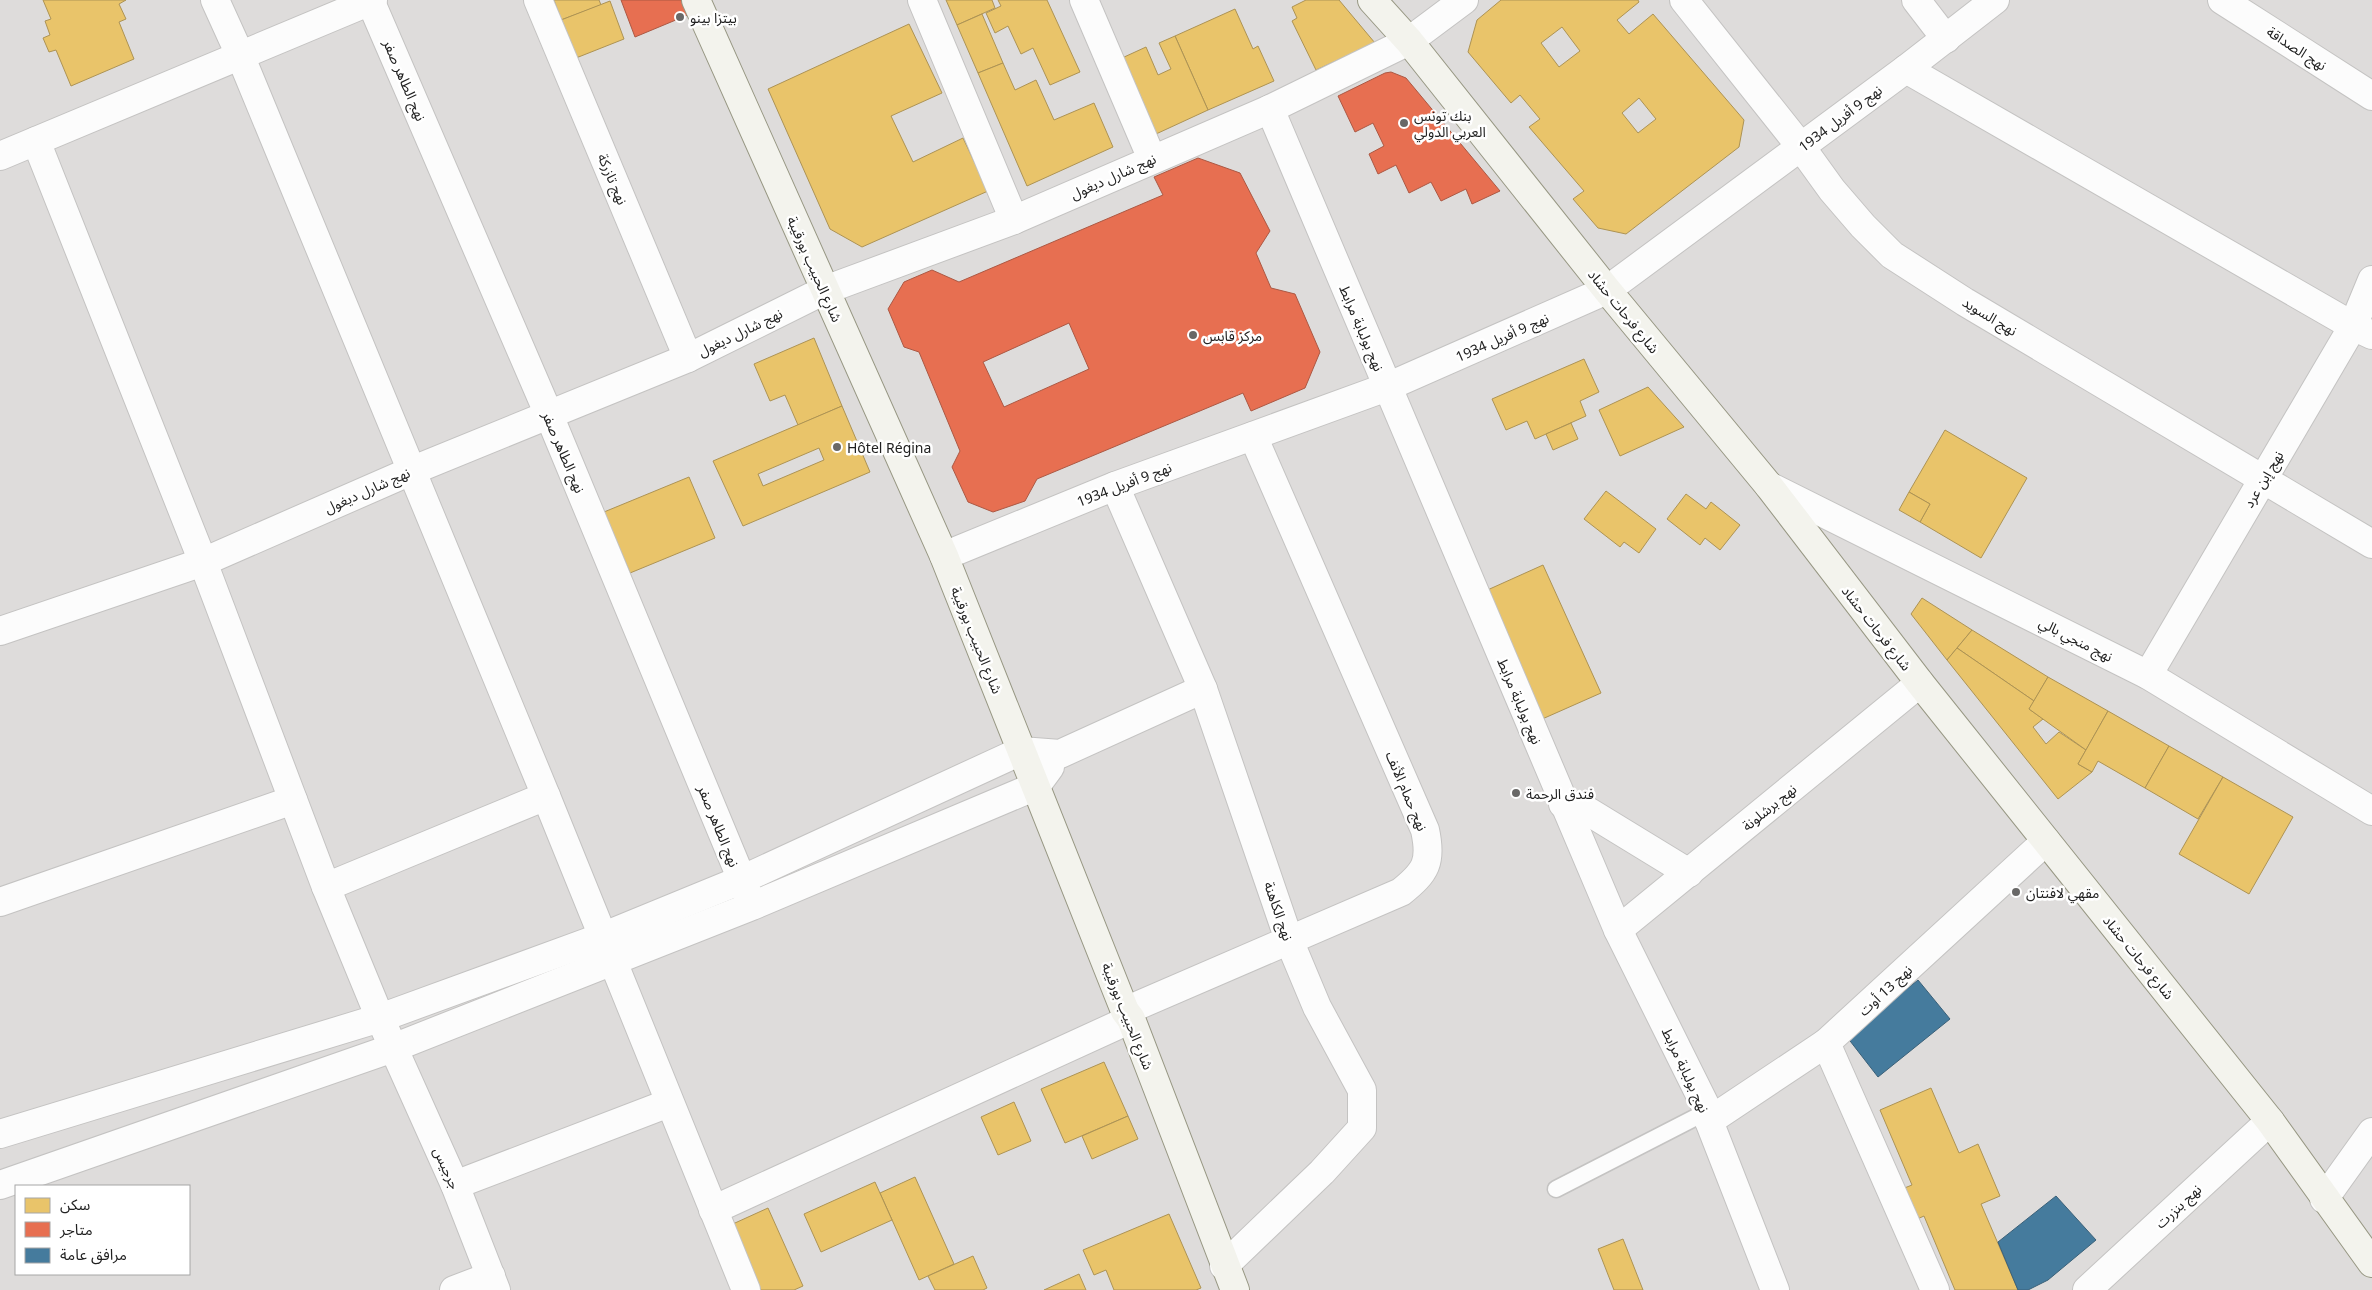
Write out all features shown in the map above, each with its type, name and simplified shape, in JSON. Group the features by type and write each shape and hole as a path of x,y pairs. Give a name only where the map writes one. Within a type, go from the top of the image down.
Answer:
{"street":[{"path":"215,0 240,55 546,796 746,1290"},
{"path":"0,156 372,0"},
{"name":"نهج الطاهر صفر","path":"372,0 549,415 752,906"},
{"name":"نهج تازركة","path":"538,0 688,358"},
{"name":"شارع الحبيب بورقيبة","path":"696,0 944,556 1128,1015 1230,1278"},
{"path":"922,0 1014,220"},
{"path":"1084,0 1152,160"},
{"name":"شارع فرحات حشاد","path":"1372,0 1409,41 1607,290 1769,486 1920,683 2270,1121 2324,1199 2372,1263"},
{"name":"نهج شارل ديغول","path":"0,631 203,562 411,471 688,358 824,290 1014,220 1270,109 1409,41 1464,0"},
{"name":"نهج السويد","path":"1684,0 1801,147 1838,197 1892,255 1965,302 2372,544"},
{"path":"1916,0 1946,39"},
{"name":"نهج 9 أفريل 1934","path":"944,556 1115,486 1387,387 1607,290 1906,69 1995,0"},
{"name":"نهج الصداقة","path":"2222,0 2372,96"},
{"path":"1906,69 2363,330"},
{"name":"نهج بولبابة مرابط","path":"1270,109 1563,804 1618,930 1709,1116 1775,1290"},
{"name":"جرجيس","path":"36,141 203,562 326,887 380,1018 455,1186 494,1283"},
{"name":"نهج إبن عرد","path":"2148,675 2263,478 2363,330 2372,280"},
{"name":"نهج حمام الأنف","path":"713,1210 1289,940 1401,892 1418,879 1426,867 1429,850 1418,816 1253,436"},
{"name":"نهج الكاهنة","path":"1115,486 1202,689 1289,940 1317,1007 1362,1090 1362,1128 1230,1278"},
{"name":"نهج منجي بالي","path":"1769,486 2148,675 2372,811"},
{"name":"نهج برشلونة","path":"1618,930 1920,683"},
{"path":"0,1186 394,1048 752,906 1036,786 1060,754 1202,689"},
{"path":"0,1134 380,1018 602,936 741,880 1021,751 1060,754"},
{"path":"326,887 546,796"},
{"path":"0,902 293,800"},
{"path":"1563,804 1581,806 1689,873"},
{"name":"نهج 13 أوت","path":"1709,1116 1826,1043 2046,841"},
{"path":"1826,1043 1935,1290"},
{"path":"455,1186 669,1103"},
{"name":"نهج بنزرت","path":"2087,1290 2270,1121"},
{"path":"2324,1199 2372,1132"},
{"path":"454,1290 494,1283"}],"lane":[{"path":"1556,1189 1709,1116"}],"shaded area":[{"path":"0,0 2372,0 2372,1290 0,1290"}],"building: سكن":[{"path":"43,0 126,0 119,4 126,19 119,22 134,59 71,86 56,50 49,52 43,38 50,35 45,21 51,19"},
{"path":"554,0 599,0 601,5 561,20"},
{"path":"946,0 992,0 995,8 957,25"},
{"path":"998,0 1047,0 1080,72 1050,85 1033,48 1021,54 1008,26 995,33 986,13 1001,6"},
{"path":"1306,0 1339,0 1375,43 1316,70 1292,21 1297,18 1292,7"},
{"path":"1501,0 1638,0 1639,2 1617,20 1629,34 1653,14 1744,120 1739,147 1626,234 1598,228 1573,199 1584,191 1529,127 1540,119 1520,95 1511,103 1468,52 1477,20","holes":["1562,27 1580,51 1559,67 1541,43","1639,98 1656,119 1638,133 1622,113"]},
{"path":"610,1 624,39 576,58 561,20"},
{"path":"1235,9 1253,49 1258,46 1274,81 1208,110 1175,36"},
{"path":"982,14 1003,63 978,73 957,25"},
{"path":"909,24 942,93 891,116 913,162 963,138 988,191 862,247 830,229 768,89"},
{"path":"1175,36 1208,110 1156,134 1122,58 1146,47 1158,75 1171,69 1159,43"},
{"path":"1003,63 1015,90 1036,80 1054,120 1094,103 1113,147 1027,186 978,73"},
{"path":"814,338 842,406 798,425 785,395 770,401 754,364"},
{"path":"1584,359 1599,392 1580,401 1586,416 1535,439 1527,421 1506,430 1492,399"},
{"path":"1648,387 1684,427 1620,456 1599,410"},
{"path":"842,406 870,472 743,526 713,461","holes":["819,448 824,460 763,486 758,474"]},
{"path":"1571,423 1578,439 1553,450 1546,434"},
{"path":"1945,430 2027,478 1981,558 1920,522 1930,504 1909,492"},
{"path":"689,477 715,538 630,573 604,512"},
{"path":"1606,491 1656,529 1639,553 1624,542 1620,547 1584,519"},
{"path":"1909,492 1930,504 1920,522 1899,510"},
{"path":"1686,494 1706,509 1711,502 1740,525 1720,550 1705,538 1700,545 1667,519"},
{"path":"1543,565 1601,693 1540,720 1483,592"},
{"path":"1922,598 1972,630 1947,660 1911,614"},
{"path":"1972,630 2048,677 2034,701 1957,648"},
{"path":"1957,648 2034,701 2029,709 2043,719 2033,727 2046,744 2059,732 2086,750 2078,764 2092,772 2058,799 1947,660"},
{"path":"2048,677 2108,711 2086,750 2029,709"},
{"path":"2108,711 2169,746 2145,788 2098,761 2092,772 2078,764"},
{"path":"2169,746 2223,777 2198,819 2145,788"},
{"path":"2223,777 2293,817 2249,894 2179,854"},
{"path":"1104,1062 1128,1116 1065,1143 1041,1089"},
{"path":"1931,1088 1959,1153 1978,1144 2000,1196 1981,1204 2018,1290 1955,1290 1924,1216 1915,1220 1902,1189 1912,1185 1880,1110"},
{"path":"1014,1102 1031,1141 998,1155 981,1117"},
{"path":"1128,1116 1138,1139 1092,1159 1082,1136"},
{"path":"915,1177 954,1264 919,1280 880,1193"},
{"path":"875,1182 892,1220 821,1252 804,1214"},
{"path":"768,1208 803,1286 794,1290 752,1290 724,1228"},
{"path":"1169,1214 1201,1288 1196,1290 1114,1290 1106,1270 1094,1275 1083,1250"},
{"path":"1623,1239 1643,1290 1614,1290 1598,1249"},
{"path":"973,1256 987,1288 983,1290 935,1290 928,1276"},
{"path":"1079,1274 1086,1290 1044,1290"}],"building: متاجر":[{"path":"621,0 704,0 707,7 635,37"},
{"path":"1391,72 1406,78 1500,191 1472,204 1466,189 1441,201 1431,182 1409,193 1396,165 1378,174 1369,154 1384,146 1373,123 1355,132 1338,96 1385,73"},
{"name":"مركز قابس","path":"1198,158 1240,173 1270,231 1256,253 1271,288 1295,294 1320,352 1305,388 1251,411 1243,393 1037,479 1025,501 993,512 968,502 952,467 960,451 919,352 904,347 888,309 904,282 932,270 959,282 1163,195 1154,177","holes":["1069,323 1089,369 1004,407 983,362"]}],"building: مرافق عامة":[{"path":"1918,980 1950,1019 1878,1077 1847,1037"},
{"path":"2056,1196 2096,1240 2048,1280 2028,1290 2018,1290 1998,1242"}],"place":[{"name":"بيتزا بينو","path":"680,17"},
{"name":"بنك تونس العربي الدولي","path":"1404,123"},
{"name":"مركز قابس","path":"1193,335"},
{"name":"Hôtel Régina","path":"837,447"},
{"name":"فندق الرحمة","path":"1516,793"},
{"name":"مقهي لافنتان","path":"2016,892"}]}
